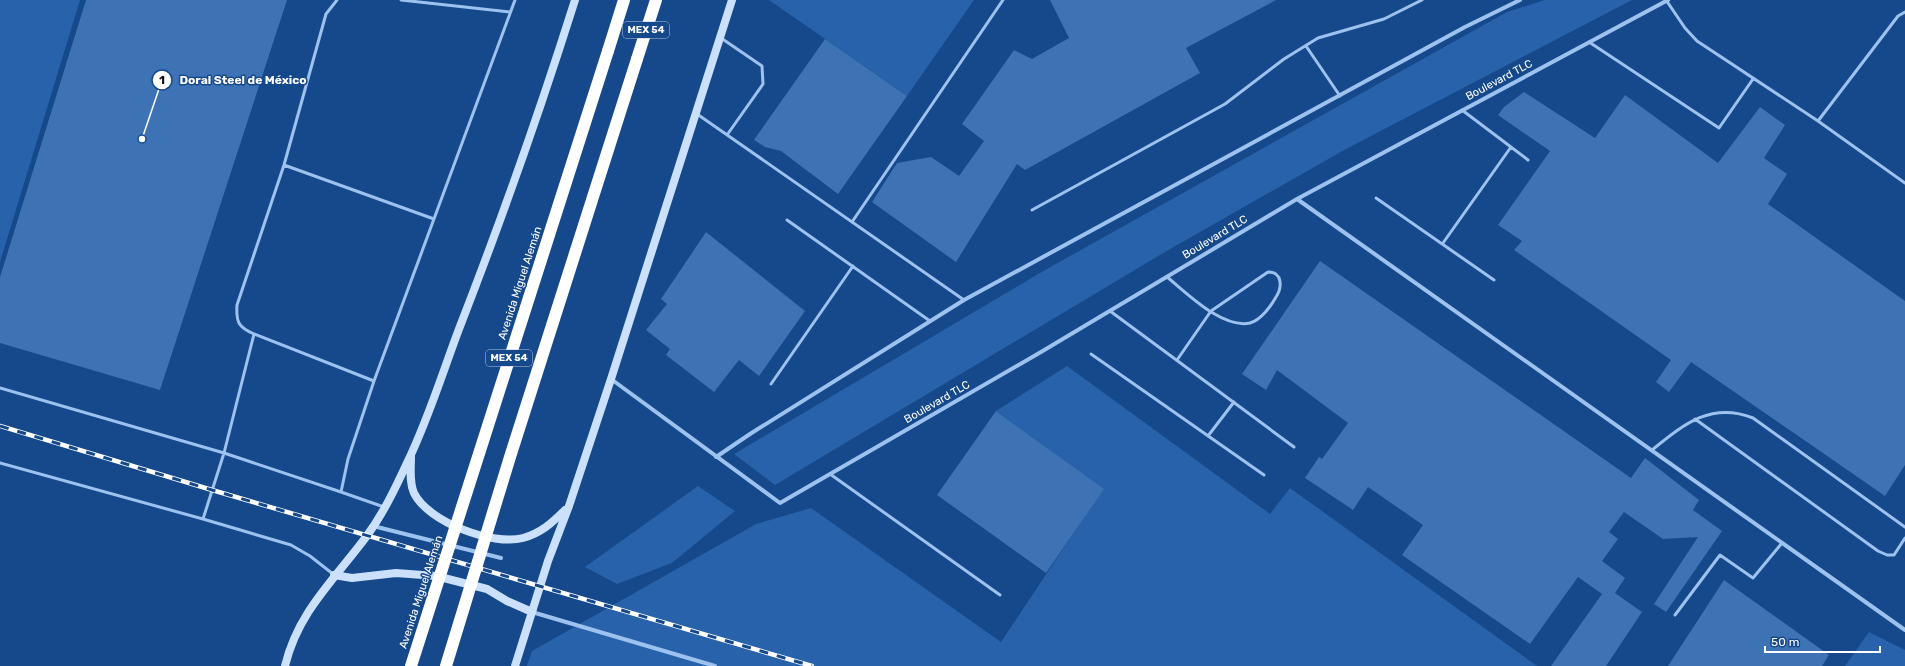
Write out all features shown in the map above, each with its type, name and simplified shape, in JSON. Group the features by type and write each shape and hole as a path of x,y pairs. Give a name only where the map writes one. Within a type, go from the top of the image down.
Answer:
{"highway":[{"name":"Avenida Miguel Alemán","path":"411,666 624,0"},
{"name":"MEX 54","path":"446,666 510,456 656,0"}],"street":[{"path":"285,666 289,648 308,610 386,508 411,455 499,227 575,0"},
{"path":"515,666 548,561 569,506 611,379 732,0"},
{"path":"611,379 716,457 964,300 1477,21 1520,0"},
{"name":"Boulevard TLC","path":"716,457 780,503 1110,311 1297,199 1667,0"},
{"path":"1297,199 1905,630"},
{"path":"411,455 411,484 415,495 427,508 441,518 473,533 501,540 522,538 547,528 569,506"},
{"path":"373,526 501,558"},
{"path":"334,575 352,578 396,573 436,576 487,589 506,601 532,612 715,666"}],"lane":[{"path":"337,0 326,14 284,165 237,305 236,319 244,329 254,334 374,381"},
{"path":"401,0 510,12"},
{"path":"341,492 348,459 374,381 515,0"},
{"path":"852,222 1003,0"},
{"path":"1032,210 1225,104 1284,59 1318,38 1384,19 1422,0"},
{"path":"1667,0 1685,28 1697,41 1818,121 1905,183"},
{"path":"1818,121 1898,16 1905,12"},
{"path":"720,38 762,66 763,84 727,135"},
{"path":"1589,42 1719,128 1753,79"},
{"path":"1306,46 1340,96"},
{"path":"1462,110 1528,160"},
{"path":"695,113 964,300"},
{"path":"1443,243 1511,147"},
{"path":"284,165 434,219"},
{"path":"1376,198 1443,243 1494,280"},
{"path":"787,220 930,321"},
{"path":"771,384 853,266"},
{"path":"1167,277 1211,311 1220,318 1231,322 1251,322 1260,317 1274,302 1281,287 1280,279 1272,272 1264,274 1211,311 1177,360"},
{"path":"1110,311 1294,447"},
{"path":"203,519 224,453 254,334"},
{"path":"1091,354 1264,475"},
{"path":"0,388 224,453 386,508"},
{"path":"1208,436 1234,402"},
{"path":"1652,450 1695,418 1719,412 1739,412 1753,418 1905,527"},
{"path":"1695,418 1878,551 1887,555 1894,555 1905,538"},
{"path":"0,463 203,519 291,546 334,575"},
{"path":"830,474 1000,595"},
{"path":"1675,615 1720,555 1753,578 1782,543"}],"shaded area":[{"path":"0,0 80,0 0,262"},
{"path":"769,0 974,0 907,96"},
{"path":"1545,0 1632,0 1346,149 1165,252 775,485 734,454 1045,270 1507,12"},
{"path":"1067,366 1270,514 1290,488 1537,666 527,666 532,651 756,524 811,508 1001,642 1103,489 996,411"},
{"path":"698,486 735,511 672,563 617,584 585,567"},
{"path":"1869,632 1905,650 1905,666 1845,666"}],"building":[{"path":"86,0 287,0 160,390 0,343 0,277"},
{"path":"1050,0 1276,0 1186,48 1200,73 1025,170 1017,164 956,262 872,202 897,163 931,157 959,176 984,141 962,124 1014,50 1032,59 1069,38"},
{"path":"825,39 907,96 838,194 781,151 765,147 754,140"},
{"path":"1524,92 1595,138 1625,95 1718,163 1760,107 1785,125 1764,158 1787,174 1768,204 1905,301 1905,465 1885,496 1691,362 1669,392 1656,382 1671,360 1514,250 1522,241 1498,225 1550,151 1498,115 1504,107"},
{"path":"706,232 805,311 759,376 739,360 714,392 666,355 670,349 646,330 667,304 661,299"},
{"path":"1320,261 1631,478 1645,458 1699,500 1693,510 1722,531 1666,612 1654,604 1698,537 1663,539 1624,512 1609,532 1618,539 1602,561 1625,578 1615,593 1642,612 1606,666 1551,666 1602,594 1578,577 1530,644 1402,555 1423,525 1368,487 1353,510 1305,478 1319,457 1322,459 1348,423 1277,370 1266,390 1242,374"},
{"path":"996,411 1104,489 1046,573 937,495"},
{"path":"1724,580 1829,655 1822,666 1668,666"}],"railway":[{"path":"0,426 212,490 812,666"}],"place":[{"name":"Doral Steel de México","path":"142,139"}]}
